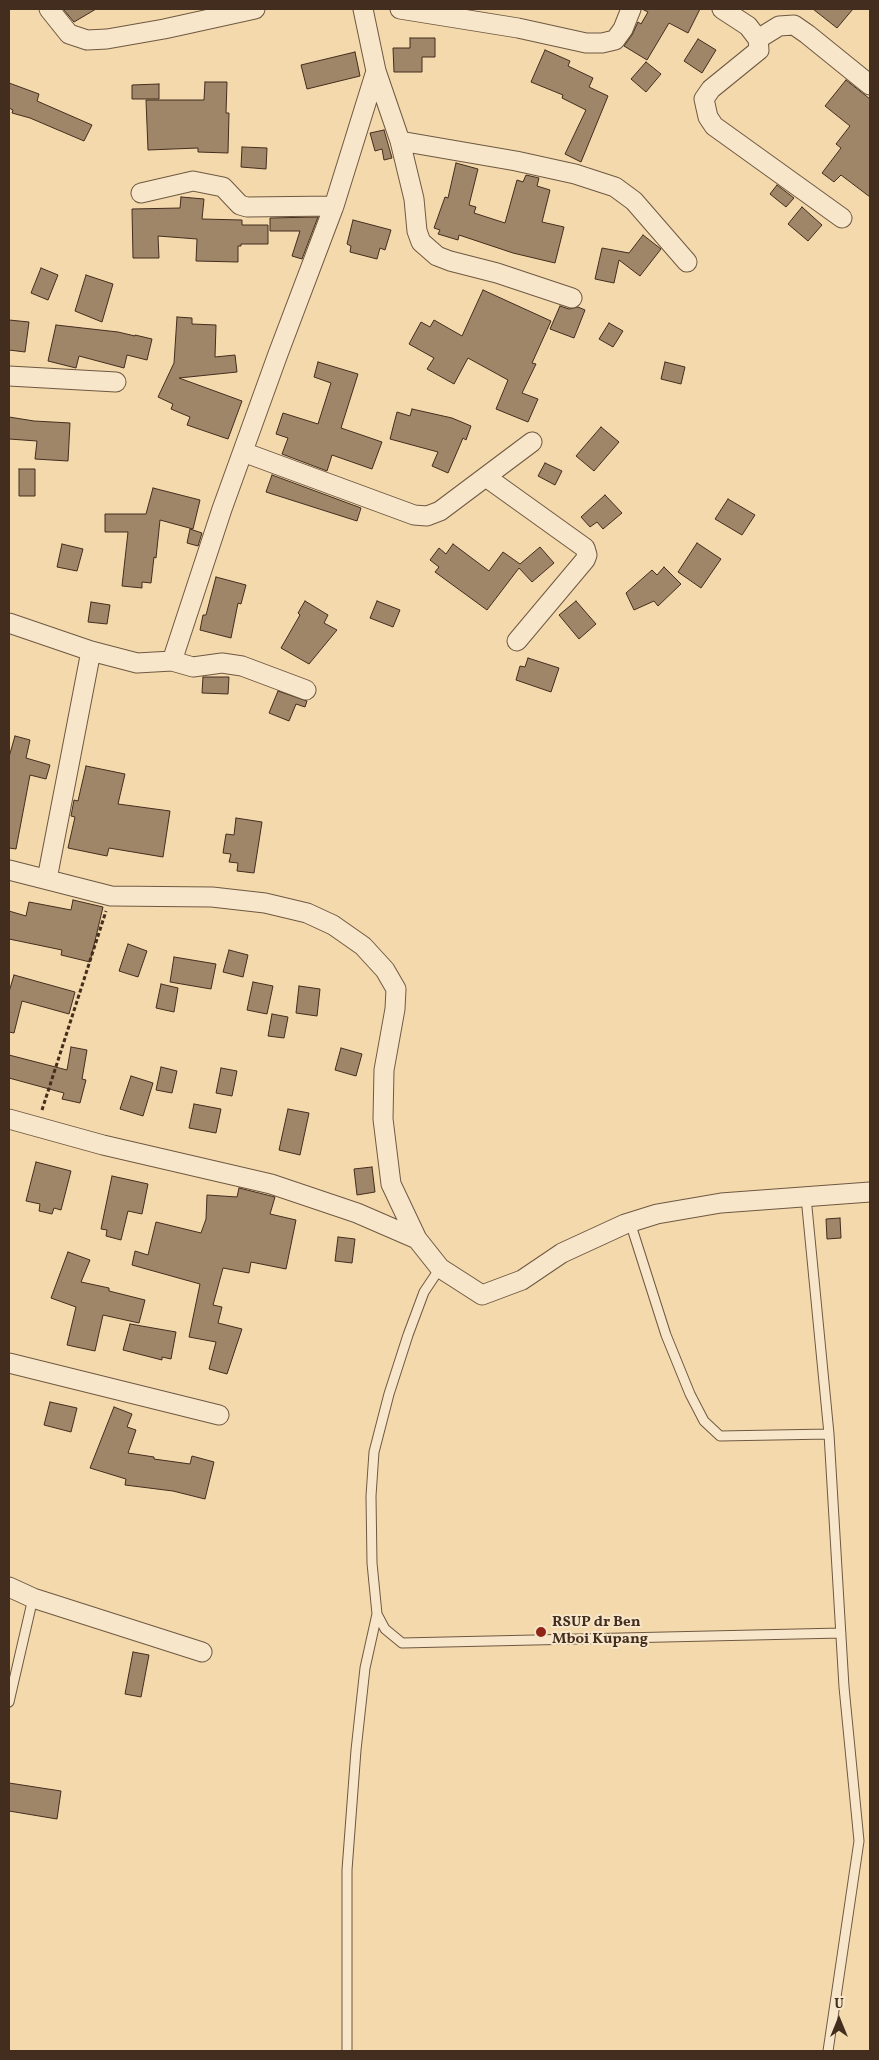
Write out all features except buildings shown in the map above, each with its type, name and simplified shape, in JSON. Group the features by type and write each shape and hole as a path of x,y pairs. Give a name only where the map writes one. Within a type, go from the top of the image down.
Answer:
{"street":[{"path":"49,9 69,34 87,40 107,39 164,29 255,9"},
{"path":"363,9 376,71 400,141 414,200 417,232 421,242 437,256 450,261 497,273 572,298"},
{"path":"400,9 518,28 586,43 602,44 615,40 623,29 631,9"},
{"path":"722,9 748,26 758,39 759,50 710,90 704,99 708,117 714,126 842,218"},
{"path":"758,39 779,26 794,25 808,34 870,85"},
{"path":"172,661 243,452 334,206 376,71"},
{"path":"400,141 516,161 574,174 615,187 634,201 687,262"},
{"path":"141,193 193,181 223,187 240,205 247,208 334,206"},
{"path":"9,376 116,382"},
{"path":"243,452 414,515 427,516 440,511 532,442"},
{"path":"486,477 584,548 588,555 517,641"},
{"path":"9,623 91,651 137,663 172,661 193,667 222,663 242,666 306,690"},
{"path":"47,879 91,651"},
{"path":"9,870 111,896 212,897 265,903 307,914 333,925 363,946 385,970 396,989 395,1009 384,1070 383,1119 391,1184 417,1239 440,1268 482,1295 522,1280 562,1253 630,1222 657,1214 721,1204 870,1192"},
{"path":"9,1119 270,1184 357,1213 417,1239"},
{"path":"9,1363 219,1415"},
{"path":"9,1587 33,1598 202,1652"}],"lane":[{"path":"806,1197 829,1434 841,1633 859,1841 828,2051"},
{"path":"630,1222 666,1335 690,1394 704,1421 720,1436 829,1434"},
{"path":"347,2051 348,1861 356,1750 365,1668 377,1614 372,1563 371,1496 374,1452 389,1394 408,1335 424,1292 440,1268"},
{"path":"9,1702 33,1598"},
{"path":"377,1614 385,1629 402,1643 841,1633"}],"path":[{"path":"36,1127 111,896"}],"place":[{"name":"RSUP dr Ben Mboi Kupang","path":"541,1632"}]}
